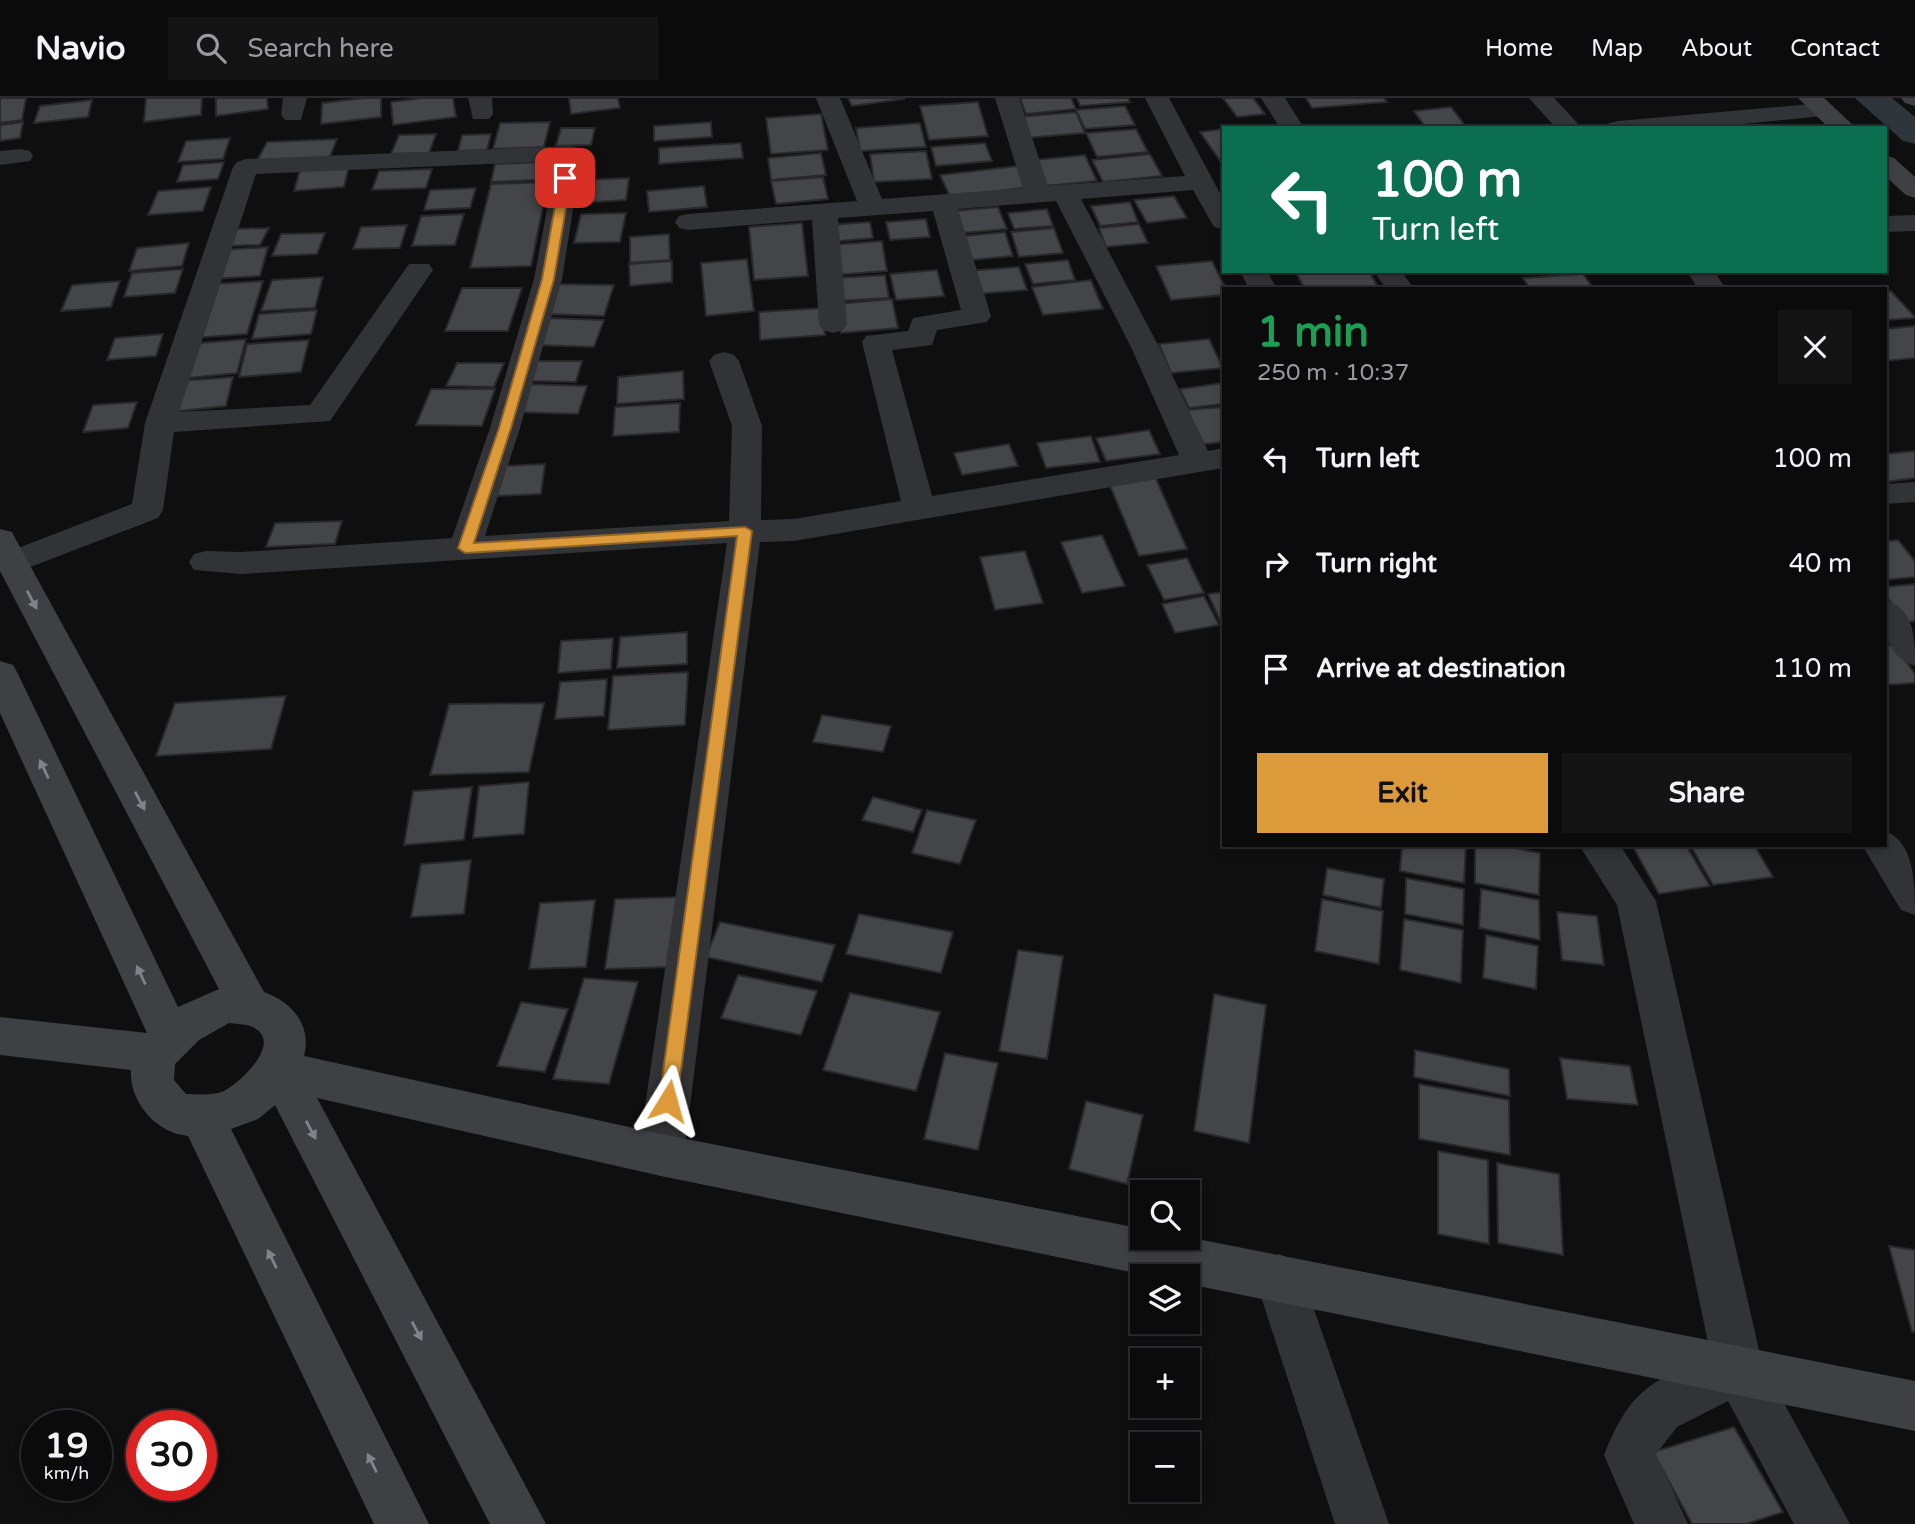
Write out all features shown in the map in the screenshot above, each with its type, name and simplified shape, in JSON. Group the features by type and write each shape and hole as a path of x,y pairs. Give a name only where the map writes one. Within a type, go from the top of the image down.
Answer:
{"street":[{"path":"828,98 873,209"},
{"path":"206,562 241,563 794,530 1210,461 1145,347 1053,196 1007,98"},
{"path":"1157,98 1207,175 1222,217"},
{"path":"1273,98 1291,126"},
{"path":"1541,98 1568,126"},
{"path":"1635,126 1817,104 1842,126"},
{"path":"248,1004 6,551 147,510 160,423 246,167 570,153 548,279 505,428 465,548"},
{"path":"1887,165 1915,190"},
{"path":"688,222 1053,196 1207,175"},
{"path":"919,509 876,342 922,339 923,324 977,316 944,204"},
{"path":"824,212 834,324"},
{"path":"1887,225 1915,223"},
{"path":"160,423 319,414 419,270"},
{"path":"661,1155 745,531 747,426 724,361"},
{"path":"1887,494 1915,492"},
{"path":"1887,615 1915,653"},
{"path":"0,674 164,1045"},
{"path":"1599,847 1636,901 1739,1371 1823,1524"},
{"path":"1882,847 1915,898"},
{"path":"228,1004 248,1004 279,1019 285,1034 286,1051 279,1070 266,1087 248,1102 225,1113 202,1117 181,1114 165,1105 156,1091 153,1073 164,1045 188,1021 208,1010 228,1004"},
{"path":"0,1036 164,1045"},
{"path":"279,1070 661,1155 1915,1406"},
{"path":"279,1070 519,1524"},
{"path":"202,1117 402,1524"},
{"path":"1279,1278 1362,1524"},
{"path":"1661,1524 1630,1455 1638,1430 1663,1404 1739,1371"}],"building":[{"path":"0,98 26,98 22,120 0,123"},
{"path":"146,98 202,98 201,115 144,122"},
{"path":"216,98 267,98 268,109 216,116"},
{"path":"381,98 381,117 321,124 322,103"},
{"path":"453,98 456,117 393,125 391,102"},
{"path":"569,98 618,98 620,108 571,114"},
{"path":"848,98 904,98 904,99 852,106"},
{"path":"1020,98 1071,98 1076,109 1026,114"},
{"path":"1077,98 1128,98 1130,102 1080,106"},
{"path":"1223,98 1253,98 1265,114 1237,117"},
{"path":"1306,98 1384,98 1387,102 1312,108"},
{"path":"92,100 88,117 34,123 40,106"},
{"path":"978,102 988,136 929,140 920,106"},
{"path":"1125,106 1135,125 1085,129 1076,110"},
{"path":"1451,107 1465,126 1425,126 1414,111"},
{"path":"1076,112 1085,133 1025,138 1016,117"},
{"path":"821,114 828,150 771,154 766,118"},
{"path":"23,122 20,138 0,141 0,125"},
{"path":"550,122 544,147 493,149 500,123"},
{"path":"711,122 712,137 654,141 654,126"},
{"path":"920,123 926,147 860,151 856,128"},
{"path":"561,128 595,128 591,145 556,146"},
{"path":"1136,129 1148,152 1097,157 1086,133"},
{"path":"1222,129 1222,164 1200,132"},
{"path":"436,134 429,153 391,154 399,135"},
{"path":"491,134 487,150 458,151 462,135"},
{"path":"230,138 223,159 178,162 186,141"},
{"path":"337,139 329,159 257,161 267,142"},
{"path":"741,143 743,158 659,164 659,148"},
{"path":"985,143 992,161 936,166 931,147"},
{"path":"926,151 932,179 874,182 870,154"},
{"path":"821,153 826,175 771,180 768,158"},
{"path":"1150,154 1162,176 1103,182 1092,160"},
{"path":"1085,155 1097,181 1045,186 1034,160"},
{"path":"224,162 218,179 177,182 183,165"},
{"path":"542,162 538,180 491,182 495,164"},
{"path":"349,166 344,187 294,191 300,170"},
{"path":"1019,166 1030,187 950,197 940,175"},
{"path":"432,169 426,188 372,190 379,171"},
{"path":"823,177 828,199 776,204 771,181"},
{"path":"629,178 626,200 580,203 582,180"},
{"path":"548,182 531,266 470,268 491,184"},
{"path":"704,186 707,207 649,212 647,191"},
{"path":"211,187 203,211 148,215 158,191"},
{"path":"476,188 470,208 424,210 430,190"},
{"path":"1174,196 1187,218 1147,223 1134,200"},
{"path":"1130,202 1138,222 1100,226 1091,206"},
{"path":"998,207 1007,229 962,233 954,211"},
{"path":"1047,209 1053,226 1014,229 1008,213"},
{"path":"626,213 620,242 574,243 581,214"},
{"path":"464,214 455,245 412,246 421,216"},
{"path":"926,219 930,237 890,240 886,222"},
{"path":"870,222 873,238 831,242 828,225"},
{"path":"802,223 808,276 754,280 749,227"},
{"path":"1139,224 1148,243 1106,247 1099,228"},
{"path":"407,225 400,248 353,249 361,227"},
{"path":"269,228 260,245 222,246 231,229"},
{"path":"1054,228 1063,253 1019,257 1011,232"},
{"path":"1005,232 1013,256 971,260 964,236"},
{"path":"325,233 317,254 272,256 281,234"},
{"path":"669,234 670,260 630,263 630,237"},
{"path":"882,241 887,271 835,275 831,245"},
{"path":"189,243 182,266 129,271 137,248"},
{"path":"268,247 260,276 211,279 220,250"},
{"path":"747,259 754,311 706,316 701,263"},
{"path":"1068,260 1075,280 1033,284 1025,264"},
{"path":"672,261 672,282 630,286 629,264"},
{"path":"1212,261 1225,287 1222,287 1222,295 1171,300 1156,266"},
{"path":"1019,267 1027,290 975,294 968,271"},
{"path":"183,269 175,293 124,297 132,273"},
{"path":"937,270 944,296 896,300 890,274"},
{"path":"1296,273 1370,273 1378,287 1304,287"},
{"path":"1583,274 1593,287 1529,287 1523,278"},
{"path":"885,275 889,298 838,301 835,278"},
{"path":"323,277 315,308 261,311 272,280"},
{"path":"1091,280 1103,309 1043,315 1032,287"},
{"path":"120,281 111,307 61,311 72,285"},
{"path":"263,281 247,334 193,338 211,284"},
{"path":"557,284 614,285 604,316 546,314"},
{"path":"462,288 522,288 508,331 445,331"},
{"path":"1891,291 1915,318 1887,320 1887,292"},
{"path":"892,299 898,328 841,333 836,304"},
{"path":"822,308 825,335 760,340 759,312"},
{"path":"317,310 311,334 252,339 259,314"},
{"path":"548,318 604,320 594,347 536,345"},
{"path":"1915,326 1915,358 1887,361 1887,329"},
{"path":"163,334 156,356 107,360 115,338"},
{"path":"246,339 237,373 179,379 189,344"},
{"path":"1209,339 1222,368 1171,373 1159,344"},
{"path":"309,340 301,372 239,377 247,344"},
{"path":"536,361 582,361 576,382 529,381"},
{"path":"457,363 504,363 494,387 446,386"},
{"path":"683,371 684,399 617,404 618,377"},
{"path":"233,377 226,406 170,412 179,381"},
{"path":"1222,383 1222,404 1189,408 1180,389"},
{"path":"525,384 587,386 578,414 514,412"},
{"path":"431,389 495,389 482,426 416,425"},
{"path":"137,402 128,428 83,432 93,405"},
{"path":"680,403 679,432 613,436 615,407"},
{"path":"1222,407 1222,442 1204,444 1186,410"},
{"path":"1149,430 1160,454 1106,461 1096,438"},
{"path":"1091,436 1100,462 1046,468 1037,443"},
{"path":"1009,444 1018,466 962,475 954,453"},
{"path":"1915,451 1915,478 1887,482 1887,454"},
{"path":"545,464 541,494 496,496 501,466"},
{"path":"1153,472 1187,549 1139,556 1107,478"},
{"path":"342,521 335,544 266,547 275,523"},
{"path":"1102,535 1125,586 1082,593 1061,542"},
{"path":"1898,540 1915,561 1915,577 1887,580 1887,541"},
{"path":"1025,551 1043,603 995,610 980,557"},
{"path":"1187,558 1204,593 1164,600 1147,565"},
{"path":"1915,584 1915,621 1907,622 1887,597 1887,587"},
{"path":"1222,592 1222,623 1221,623 1208,594"},
{"path":"1204,596 1219,625 1175,633 1162,604"},
{"path":"687,632 687,664 617,668 620,637"},
{"path":"613,638 611,669 558,673 561,641"},
{"path":"1895,645 1915,674 1915,683 1887,685 1887,646"},
{"path":"688,672 685,725 608,730 613,676"},
{"path":"607,679 604,716 555,719 560,682"},
{"path":"286,696 271,749 156,756 175,703"},
{"path":"544,703 529,772 430,775 449,704"},
{"path":"822,715 891,726 883,752 813,742"},
{"path":"529,782 524,834 473,838 479,786"},
{"path":"472,787 464,840 404,845 413,791"},
{"path":"873,797 922,810 913,832 862,820"},
{"path":"927,810 976,820 960,864 912,853"},
{"path":"1402,847 1466,847 1464,883 1400,871"},
{"path":"1475,847 1509,847 1540,853 1539,895 1475,883"},
{"path":"1633,847 1687,847 1710,886 1659,894"},
{"path":"1691,847 1755,847 1773,877 1713,885"},
{"path":"471,860 464,914 411,917 421,864"},
{"path":"1327,868 1384,879 1381,908 1323,895"},
{"path":"1406,878 1464,889 1463,925 1405,914"},
{"path":"1481,889 1539,900 1540,940 1479,928"},
{"path":"680,897 672,967 605,969 615,899"},
{"path":"1322,899 1383,911 1379,964 1315,951"},
{"path":"595,900 586,967 529,969 540,903"},
{"path":"1557,912 1597,916 1604,965 1562,960"},
{"path":"859,914 953,932 941,973 846,954"},
{"path":"1404,919 1463,930 1461,983 1400,970"},
{"path":"720,922 835,945 822,982 706,957"},
{"path":"1486,935 1538,946 1536,989 1483,978"},
{"path":"1018,950 1063,956 1047,1059 999,1051"},
{"path":"738,975 817,991 801,1035 721,1018"},
{"path":"584,978 638,982 609,1084 553,1079"},
{"path":"850,993 940,1012 916,1091 823,1070"},
{"path":"1214,994 1266,1005 1249,1143 1194,1131"},
{"path":"521,1002 568,1009 545,1072 497,1066"},
{"path":"1415,1050 1509,1069 1510,1096 1414,1077"},
{"path":"945,1053 998,1063 978,1150 924,1139"},
{"path":"1560,1058 1630,1066 1638,1105 1567,1099"},
{"path":"1419,1084 1509,1100 1510,1155 1419,1139"},
{"path":"1086,1101 1143,1115 1127,1184 1069,1169"},
{"path":"1438,1151 1488,1160 1489,1244 1438,1234"},
{"path":"1497,1163 1559,1174 1563,1255 1498,1243"},
{"path":"1889,1246 1915,1250 1915,1332 1912,1332"},
{"path":"1734,1427 1783,1512 1746,1524 1692,1524 1653,1452"}],"waterway":[{"path":"1872,98 1915,134"}],"route":[{"path":"565,178 548,279 505,428 465,548 745,531 668,1101"}]}
